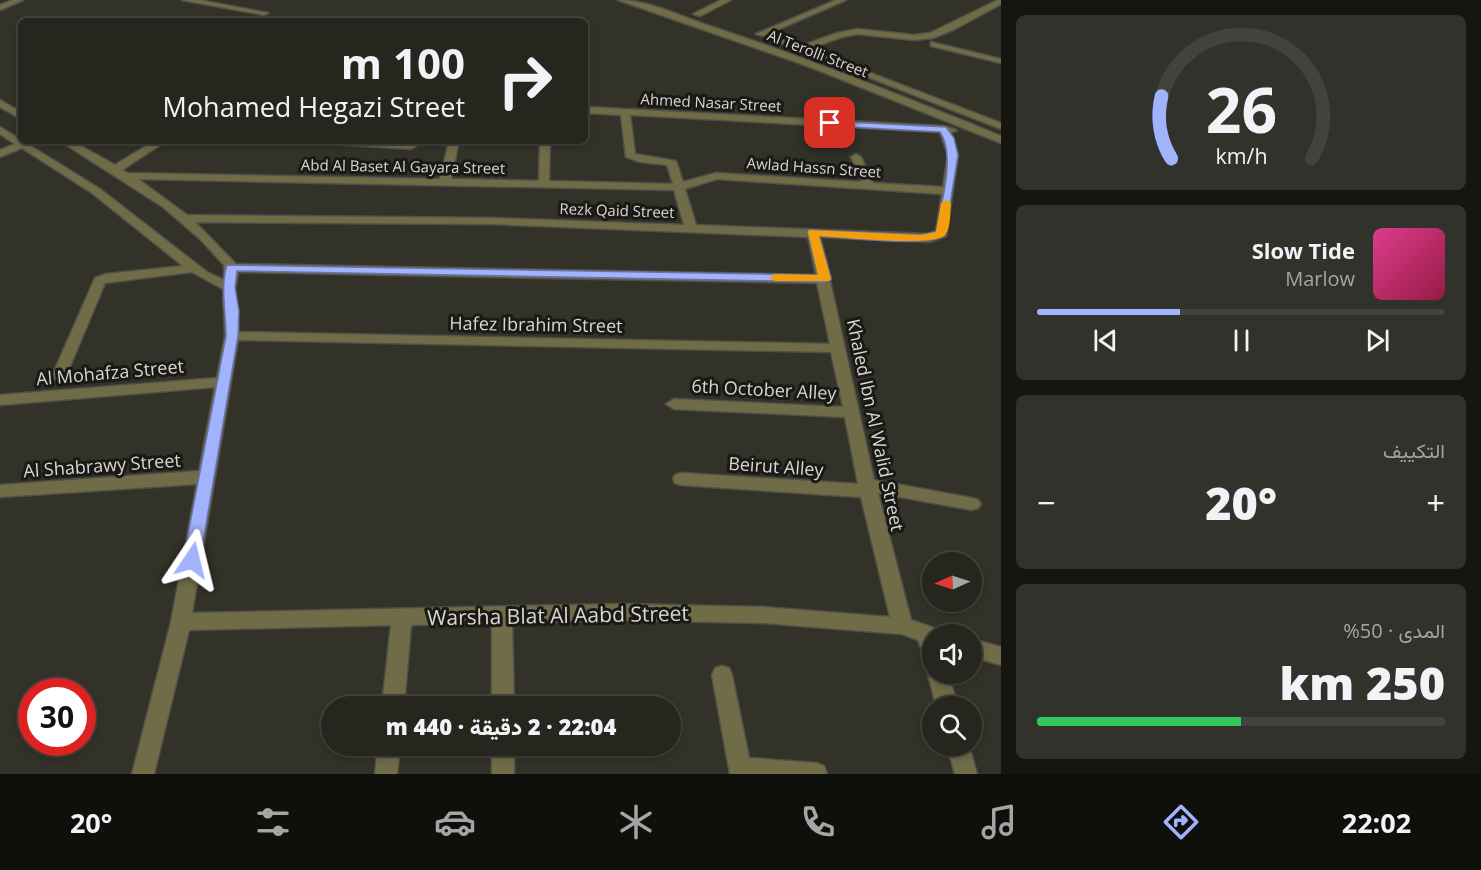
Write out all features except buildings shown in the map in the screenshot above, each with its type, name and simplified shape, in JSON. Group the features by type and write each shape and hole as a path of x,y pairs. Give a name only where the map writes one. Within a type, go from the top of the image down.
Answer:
{"street":[{"path":"0,5 19,0"},
{"path":"186,0 264,13"},
{"name":"Al Terolli Street","path":"622,0 710,27 779,52 1001,140"},
{"path":"649,0 718,21"},
{"path":"698,14 727,0"},
{"path":"760,34 842,0"},
{"path":"802,49 849,32 866,31 919,38 930,36 1001,1"},
{"name":"Al Terolli Street","path":"749,31 802,49 1001,126"},
{"path":"934,44 1001,60"},
{"path":"0,104 18,114"},
{"name":"Ahmed Nasar Street","path":"588,110 979,131"},
{"path":"625,113 630,155 640,160 671,161 691,228"},
{"name":"Rezk Qaid Street","path":"182,218 492,221 920,238 937,236 942,233 953,147 943,129"},
{"path":"0,130 18,140"},
{"path":"0,154 24,144 96,190 209,279 229,287"},
{"path":"70,144 127,177 182,218 207,238 231,268 232,280 229,287 232,336 181,622 144,774"},
{"path":"115,170 156,144"},
{"path":"391,144 411,146"},
{"path":"445,182 453,144"},
{"path":"544,184 546,144"},
{"path":"856,157 870,186"},
{"name":"Awlad Hassn Street","path":"679,187 716,176 948,191"},
{"name":"Abd Al Baset Al Gayara Street","path":"127,177 679,187"},
{"name":"Khaled Ibn Al Walid Street","path":"813,232 825,279 867,488 902,626"},
{"path":"59,376 100,281 108,278 196,268"},
{"path":"231,268 825,279"},
{"name":"Hafez Ibrahim Street","path":"232,336 839,348"},
{"name":"Al Mohafza Street","path":"0,400 224,382"},
{"name":"6th October Alley","path":"674,404 852,412"},
{"name":"Al Shabrawy Street","path":"0,491 206,477"},
{"name":"Beirut Alley","path":"681,479 867,488 972,504"},
{"name":"Warsha Blat Al Aabd Street","path":"181,622 620,612 763,615 902,626 922,633"},
{"path":"502,615 502,696"},
{"path":"394,696 402,617"},
{"path":"982,651 1001,656"},
{"path":"722,675 741,771 816,774"},
{"path":"386,774 388,756"},
{"path":"503,756 503,774"},
{"path":"961,756 966,774"}],"slow traffic":[{"path":"775,278 825,279 813,232 929,238 942,233 946,203"}],"route":[{"path":"192,560 232,336 229,287 232,280 231,268 825,279 813,232 920,238 929,238 942,233 953,155 950,138 943,129 830,123"}]}
